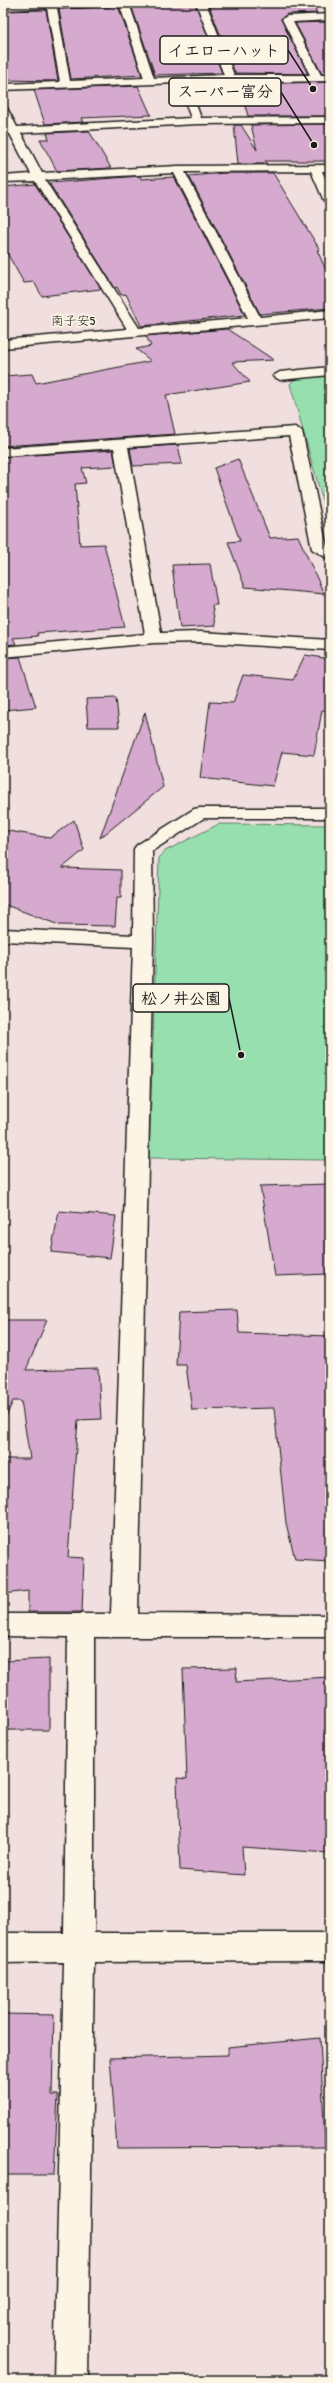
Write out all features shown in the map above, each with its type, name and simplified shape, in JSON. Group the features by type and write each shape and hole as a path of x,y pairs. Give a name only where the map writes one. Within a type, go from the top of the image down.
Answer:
{"street":[{"path":"3,7 110,3"},
{"path":"124,3 150,81"},
{"path":"201,3 230,78"},
{"path":"52,4 66,85"},
{"path":"316,78 287,19 330,17"},
{"path":"294,33 308,32"},
{"path":"3,87 230,78 330,78"},
{"path":"182,80 197,121"},
{"path":"3,110 8,131 38,176 135,332"},
{"path":"8,131 197,121 330,120"},
{"path":"315,168 330,201"},
{"path":"3,179 178,169 330,168"},
{"path":"178,169 256,321"},
{"path":"3,344 330,314"},
{"path":"280,376 330,371"},
{"path":"3,452 295,431 320,549 330,555"},
{"path":"120,444 154,638"},
{"path":"3,652 154,638 201,636 330,645"},
{"path":"124,1626 143,941 143,849 200,813 330,813"},
{"path":"3,935 143,941"},
{"path":"3,1625 330,1626"},
{"path":"71,2380 79,1947 81,1626"},
{"path":"3,1948 330,1947"}],"green space":[{"path":"330,375 330,527 290,384 296,378"},
{"path":"219,824 330,825 330,1160 149,1158 159,858 165,851"}],"building":[{"path":"195,3 222,73 155,75 131,5"},
{"path":"208,3 298,3 301,9 315,8 317,13 287,14 281,19 308,74 235,73"},
{"path":"118,6 142,75 71,79 59,9"},
{"path":"46,10 58,81 3,80 3,11"},
{"path":"330,22 330,74 322,74 295,23"},
{"path":"330,82 330,116 248,116 239,84"},
{"path":"138,86 151,115 81,118 83,122 45,124 34,90"},
{"path":"330,124 330,161 265,161 267,164 238,164 234,125 241,125 257,150 251,125"},
{"path":"89,131 111,168 57,171 40,139 49,139 47,133"},
{"path":"225,173 273,173 320,250 317,250 330,279 330,308 260,314 189,176"},
{"path":"140,176 141,179 174,177 245,315 141,326 126,294 121,295 117,287 115,288 49,183"},
{"path":"35,184 101,289 42,296 34,282 24,283 3,246 3,187"},
{"path":"227,329 274,360 232,362 250,382 166,395 175,434 3,446 3,376 32,374 36,383 151,361 136,349 151,346 146,336"},
{"path":"178,445 182,464 133,466 130,448"},
{"path":"113,450 116,466 82,468 86,483 75,484 80,545 104,544 125,627 37,633 38,636 13,638 16,644 3,645 3,457"},
{"path":"238,459 270,538 298,536 324,594 245,587 228,542 240,541 214,468"},
{"path":"210,564 217,605 212,605 215,626 180,628 172,565"},
{"path":"305,655 330,659 330,711 322,710 314,755 282,752 273,786 200,778 210,702 233,703 243,675 293,680"},
{"path":"20,657 36,707 3,710 3,658"},
{"path":"116,698 119,727 88,727 86,699"},
{"path":"145,712 163,787 100,838"},
{"path":"74,820 84,850 62,868 121,870 121,898 117,898 115,926 59,925 3,904 3,830 50,838"},
{"path":"330,1184 330,1274 275,1276 260,1186"},
{"path":"59,1211 116,1216 110,1258 51,1252"},
{"path":"237,1310 239,1333 330,1336 330,1561 295,1559 286,1523 274,1408 192,1410 186,1365 176,1365 179,1312"},
{"path":"3,1320 47,1320 26,1370 98,1368 101,1419 78,1420 68,1557 84,1558 82,1612 28,1612 28,1591 3,1594 3,1459 30,1459 21,1401 13,1401 3,1423"},
{"path":"49,1659 49,1730 3,1730 3,1661"},
{"path":"237,1668 236,1682 330,1677 330,1853 242,1847 244,1875 180,1870 177,1778 187,1779 183,1669"},
{"path":"3,2014 54,2015 52,2095 58,2095 54,2175 3,2175"},
{"path":"320,2038 325,2147 117,2148 110,2058 228,2055 228,2047"}],"place":[{"name":"イエローハット","path":"313,89"},
{"name":"スーパー富分","path":"314,145"},
{"name":"松ノ井公園","path":"241,1055"}],"district":[{"name":"南子安5","path":"73,320"}]}
